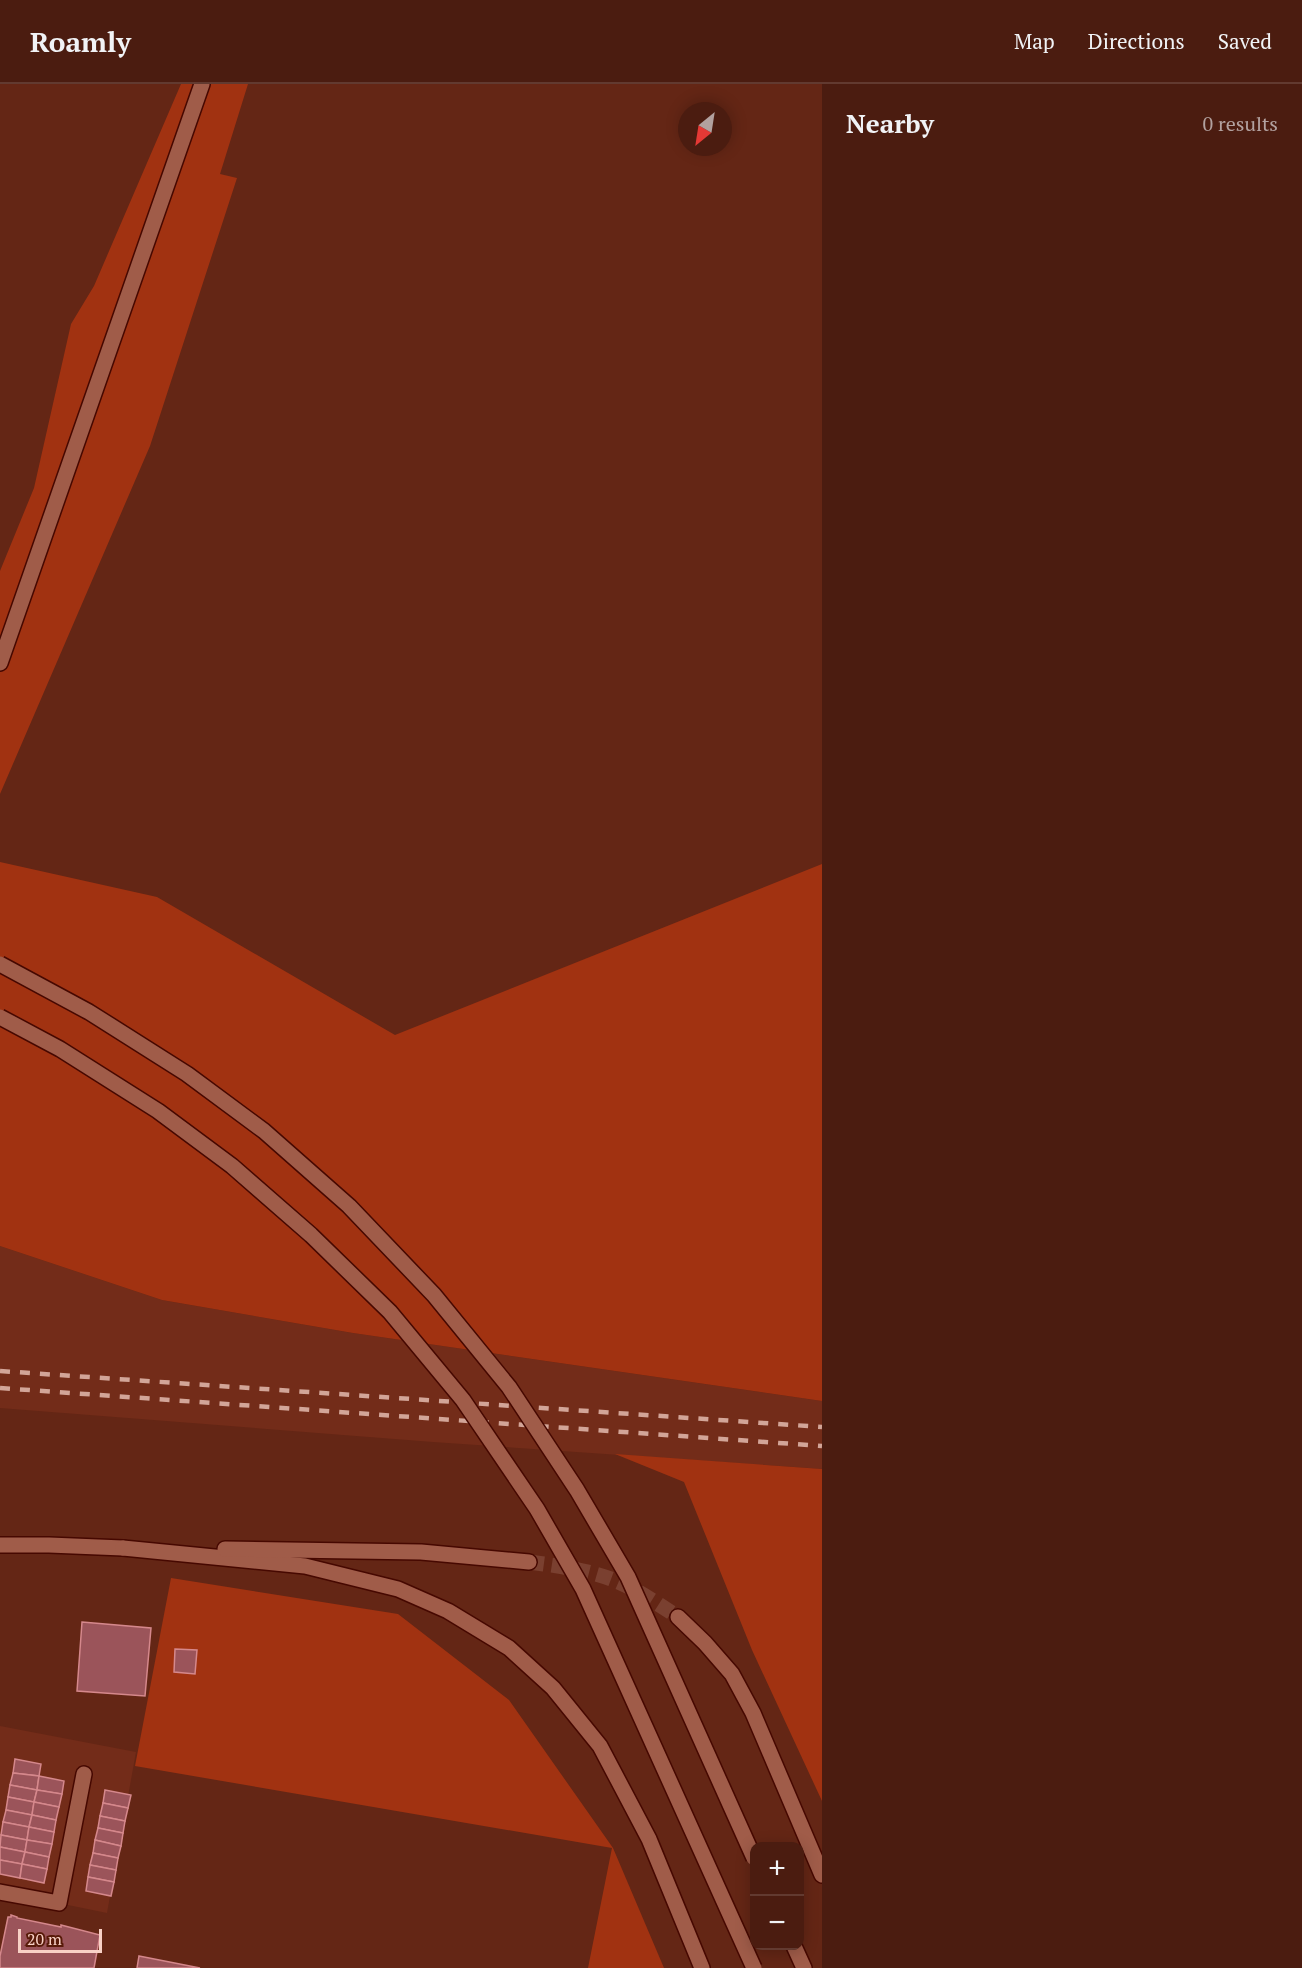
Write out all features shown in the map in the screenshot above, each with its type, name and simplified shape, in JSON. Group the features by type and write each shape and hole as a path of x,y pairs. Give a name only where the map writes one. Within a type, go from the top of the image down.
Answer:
{"main road":[{"path":"0,663 202,84"},
{"path":"0,964 89,1012 187,1074 264,1131 349,1206 434,1295 509,1387 577,1490 628,1577 750,1849"},
{"path":"0,1017 60,1049 158,1111 232,1166 311,1235 390,1312 463,1400 537,1509 583,1589 754,1968"},
{"path":"0,1545 421,1552 529,1562"},
{"path":"123,1548 305,1566 398,1589 448,1611 509,1648 553,1688 600,1746 649,1839 702,1968"},
{"path":"678,1617 732,1674 753,1713 822,1875"},
{"path":"0,1892 59,1903 84,1774"}],"shaded area":[{"path":"181,84 248,84 220,174 237,178 150,446 0,794 0,571 34,488 71,324 94,286"},
{"path":"0,862 157,897 395,1035 822,864 822,1401 353,1333 162,1300 0,1246"},
{"path":"0,1246 162,1300 353,1333 822,1401 822,1469 433,1442 0,1408"},
{"path":"615,1454 822,1469 822,1801 752,1650 684,1482"},
{"path":"171,1578 398,1614 509,1700 613,1848 664,1968 588,1968 612,1848 135,1766"},
{"path":"0,1726 136,1752 107,1913 0,1891"}],"building":[{"path":"82,1622 151,1628 145,1696 77,1691"},
{"path":"175,1649 197,1650 195,1674 174,1672"},
{"path":"15,1759 41,1764 39,1776 13,1773"},
{"path":"13,1773 39,1776 37,1790 10,1785"},
{"path":"39,1776 64,1781 62,1794 37,1790"},
{"path":"10,1785 37,1790 34,1802 8,1797"},
{"path":"37,1790 62,1794 59,1807 34,1802"},
{"path":"105,1790 131,1795 128,1808 103,1803"},
{"path":"8,1797 34,1802 32,1815 6,1810"},
{"path":"34,1802 59,1807 56,1820 32,1815"},
{"path":"103,1803 128,1808 125,1821 100,1816"},
{"path":"6,1810 32,1815 29,1827 3,1822"},
{"path":"32,1815 56,1820 54,1832 29,1827"},
{"path":"100,1816 125,1821 123,1833 98,1828"},
{"path":"3,1822 29,1827 27,1840 1,1835"},
{"path":"29,1827 54,1832 52,1844 27,1840"},
{"path":"98,1828 123,1833 121,1846 95,1840"},
{"path":"1,1835 27,1840 25,1852 0,1847"},
{"path":"27,1840 52,1844 49,1857 25,1852"},
{"path":"95,1840 121,1846 118,1858 93,1853"},
{"path":"0,1847 25,1852 22,1864 0,1860"},
{"path":"25,1852 49,1857 47,1869 22,1864"},
{"path":"93,1853 118,1858 116,1870 90,1865"},
{"path":"0,1860 22,1864 20,1878 0,1874"},
{"path":"22,1864 47,1869 44,1883 20,1878"},
{"path":"90,1865 116,1870 114,1882 88,1877"},
{"path":"88,1877 114,1882 111,1896 86,1891"},
{"path":"11,1915 100,1935 94,1968 0,1968 0,1956 8,1917"},
{"path":"139,1956 200,1968 137,1968"}],"tunnel":[{"path":"529,1562 606,1577 640,1593 678,1617"}],"railway":[{"path":"0,1371 822,1427"},
{"path":"0,1388 822,1446"}]}
